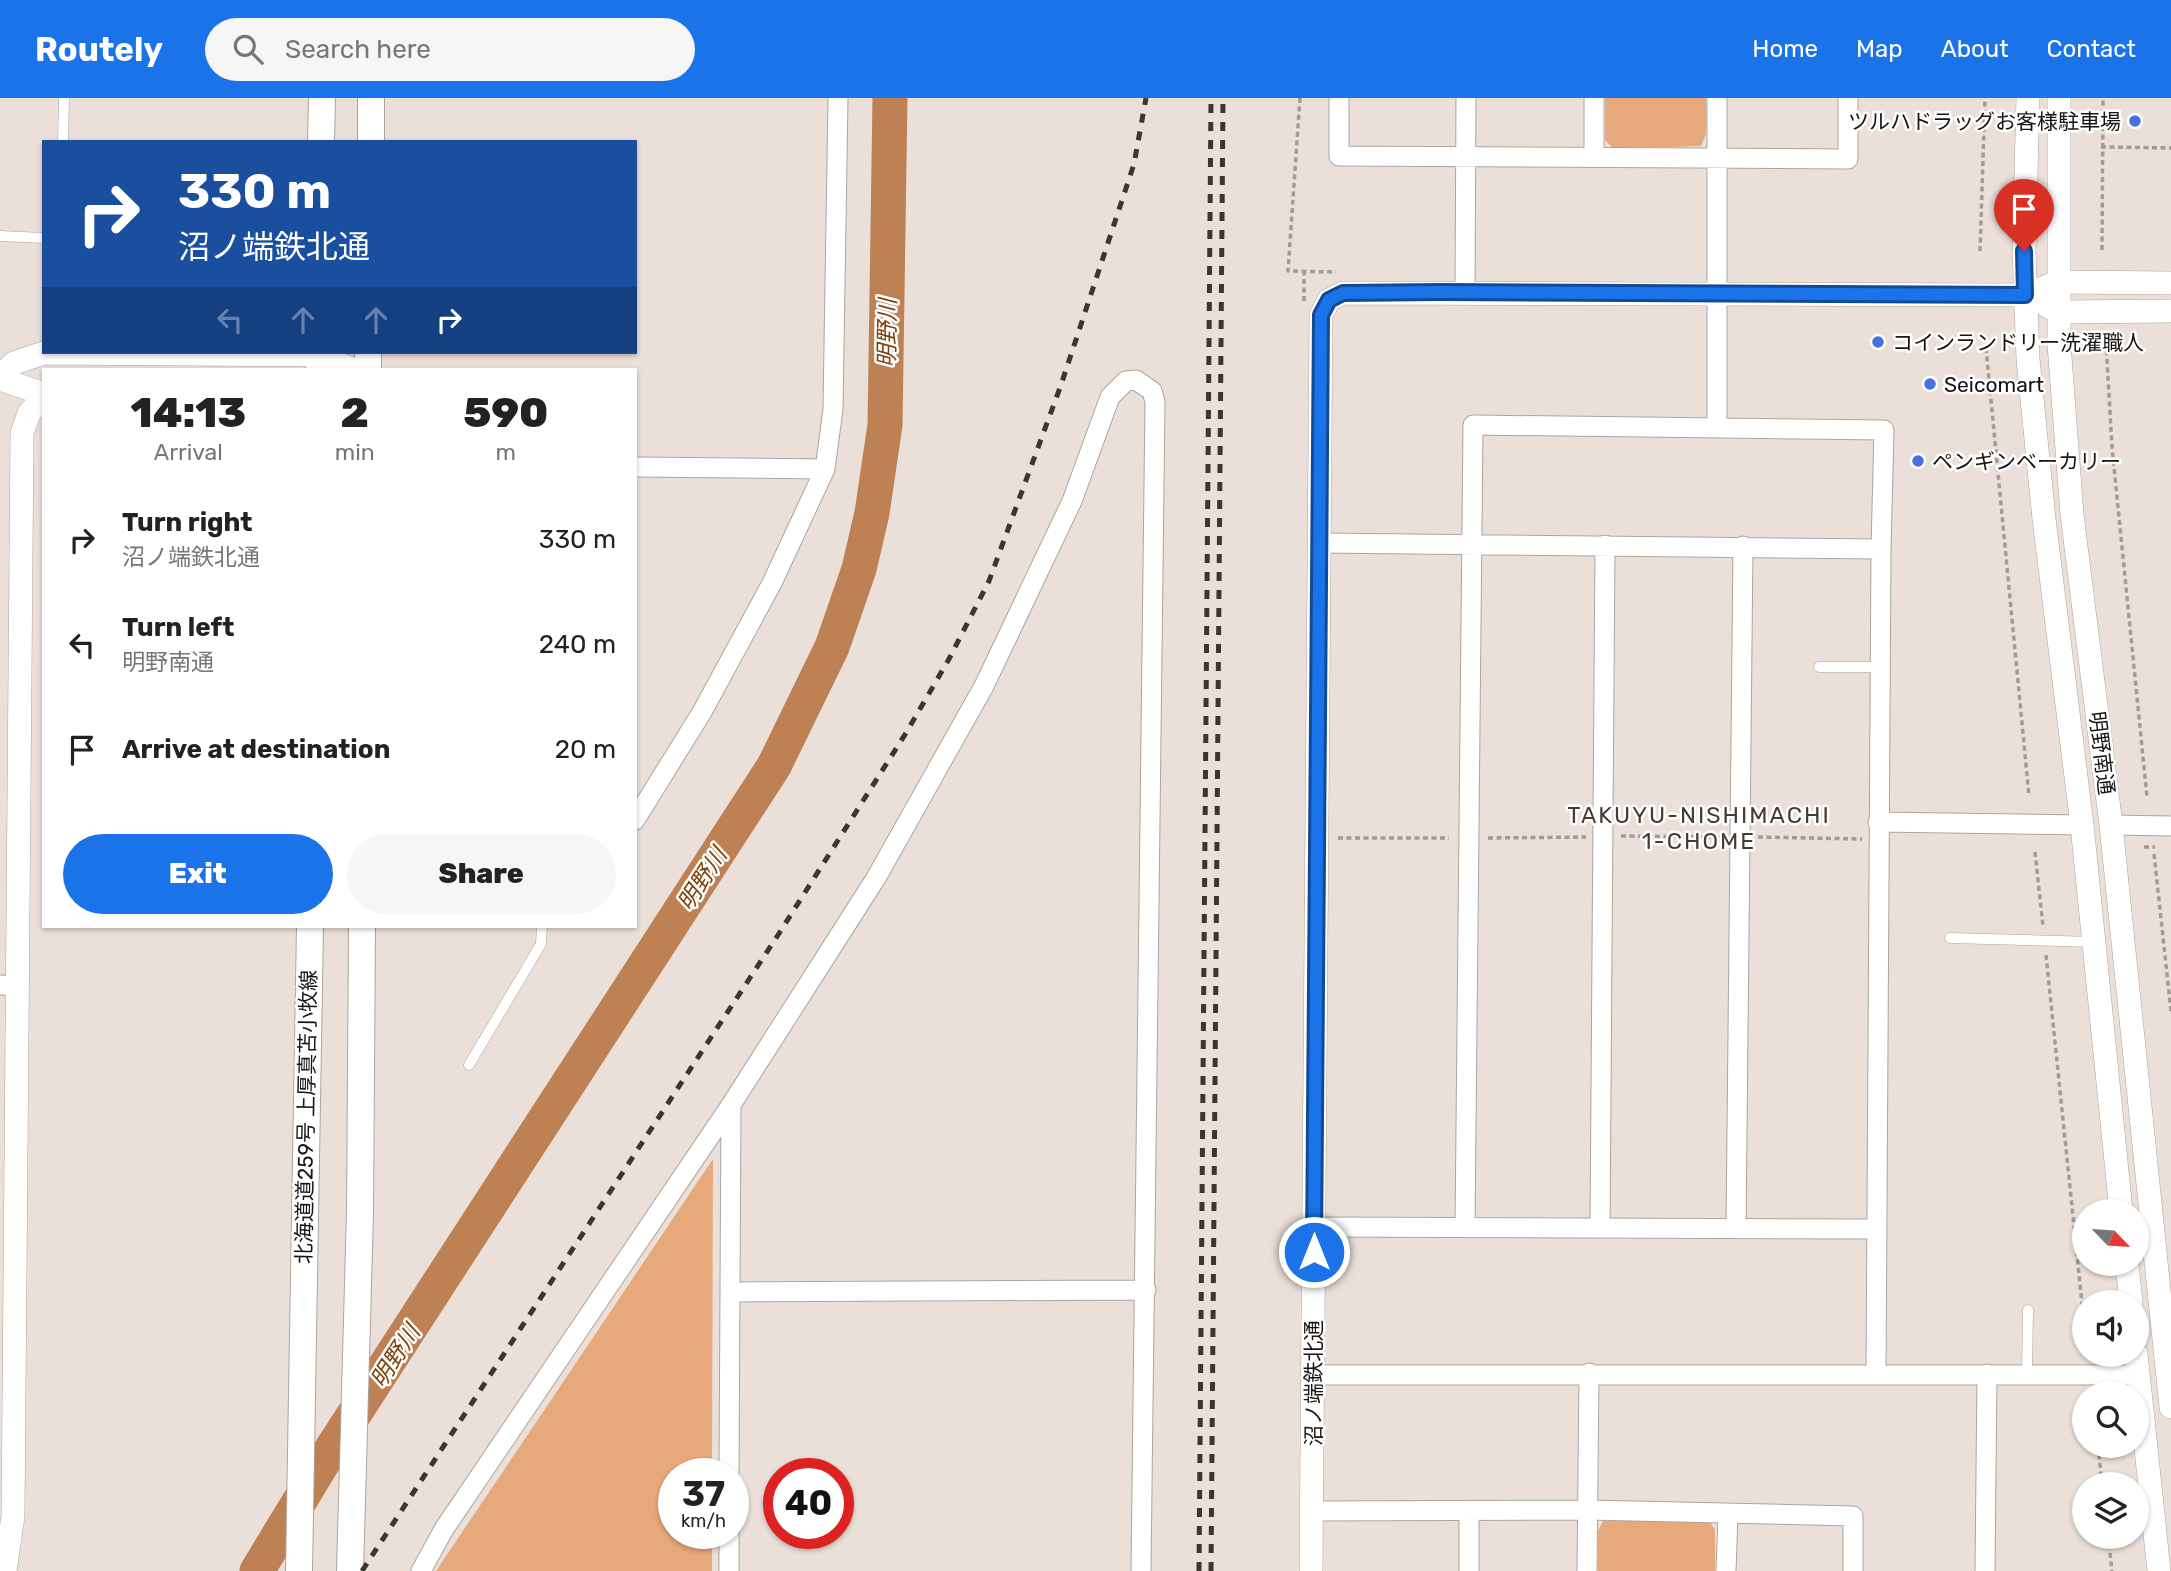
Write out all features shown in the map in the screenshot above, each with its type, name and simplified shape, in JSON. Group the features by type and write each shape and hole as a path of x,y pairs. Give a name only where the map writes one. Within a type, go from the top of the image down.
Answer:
{"main road":[{"path":"321,140 322,98"},
{"path":"371,98 371,140"},
{"name":"北海道道259号 上厚真苫小牧線","path":"299,1571 310,928"},
{"path":"350,1571 360,1213 362,928"}],"street":[{"path":"637,817 702,712 766,595 825,469 833,410 838,98"},
{"path":"1339,98 1339,156 1848,159 1848,98"},
{"path":"1465,292 1466,98"},
{"path":"1594,98 1594,157"},
{"path":"1717,98 1717,427"},
{"name":"明野南通","path":"2028,98 2025,295 2028,359 2044,519 2082,825 2120,1199"},
{"name":"明野南通","path":"2059,98 2058,312 2072,515 2111,825 2170,1375 2171,1407"},
{"path":"2025,295 2058,282 2171,282"},
{"name":"沼ノ端鉄北通","path":"1311,1571 1321,315 1329,300 1343,293 1465,292 2025,295"},
{"path":"2025,295 2058,312 2171,311"},
{"path":"42,354 14,363 0,377 42,395"},
{"path":"90,354 319,359 349,368"},
{"path":"421,1571 444,1529 731,1105 876,878 984,686 1072,501 1110,397 1126,381 1136,380 1145,383 1152,391 1155,402 1141,1571"},
{"path":"5,1571 9,986 22,433 29,413 42,398"},
{"path":"1465,1228 1473,425 1884,430 1878,830 1876,1374"},
{"path":"637,467 825,469"},
{"path":"1321,543 1881,549"},
{"path":"1600,1228 1605,545"},
{"path":"1736,1229 1743,546"},
{"path":"1878,830 2082,825 2171,826"},
{"path":"729,1458 731,1105"},
{"path":"1314,1227 1876,1229"},
{"path":"730,1292 1146,1290"},
{"path":"1314,1375 2027,1374 2113,1367"},
{"path":"2138,1367 2159,1571"},
{"path":"2144,1367 2170,1375"},
{"path":"1587,1571 1589,1373"},
{"path":"1985,1571 1987,1374"},
{"path":"1312,1511 1588,1510 1853,1516 1853,1571"},
{"path":"1468,1571 1469,1511"},
{"path":"1726,1571 1728,1514"},
{"path":"729,1549 729,1571"}],"lane":[{"path":"63,140 64,98"},
{"path":"0,236 42,238"},
{"path":"1819,667 1880,667"},
{"path":"469,1065 541,944 542,928"},
{"path":"1950,938 2094,942"},
{"path":"2027,1374 2028,1310"}],"path":[{"path":"1300,98 1288,271 1344,272"},
{"path":"1980,251 1985,98"},
{"path":"2102,250 2103,98"},
{"path":"2102,147 2171,148"},
{"path":"2106,342 2113,461 2147,797"},
{"path":"1986,348 2029,796"},
{"path":"1336,838 1740,837 1878,830"},
{"path":"2035,852 2081,1290"},
{"path":"2154,854 2171,1011"},
{"path":"2109,1549 2112,1571"}],"shaded area":[{"path":"1605,98 1706,98 1706,134 1701,146 1614,149 1605,140"},
{"path":"713,1159 712,1458 658,1458 658,1549 712,1549 712,1571 436,1571"},
{"path":"1604,1519 1709,1520 1715,1530 1715,1571 1598,1571 1598,1531"}],"waterway":[{"name":"明野川","path":"257,1571 325,1459 774,766 832,647 859,569 872,513 885,425 890,98"}],"railway":[{"path":"362,1571 778,935 906,733 949,659 989,581 1061,385 1134,164 1146,98"},
{"path":"1199,1571 1211,98"},
{"path":"1211,1571 1223,98"}],"place":[{"name":"ツルハドラッグお客様駐車場","path":"2135,121"},
{"name":"コインランドリー洗濯職人","path":"1878,342"},
{"name":"Seicomart","path":"1930,384"},
{"name":"ペンギンベーカリー","path":"1918,461"}],"district":[{"name":"TAKUYU-NISHIMACHI 1-CHOME","path":"1699,828"}],"route":[{"path":"1314,1252 1321,315 1329,300 1343,293 1440,292 2025,295 2024,251"}]}
